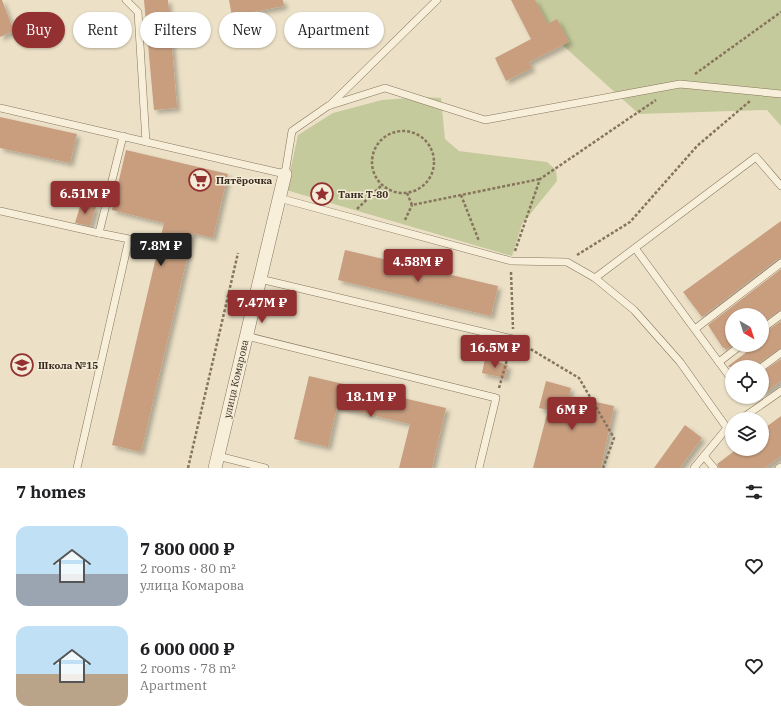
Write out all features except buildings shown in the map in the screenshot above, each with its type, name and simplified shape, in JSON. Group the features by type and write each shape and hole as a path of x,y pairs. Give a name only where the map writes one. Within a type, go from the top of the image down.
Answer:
{"street":[{"name":"улица Комарова","path":"216,462 284,174"}],"lane":[{"path":"126,0 138,12 146,142"},
{"path":"0,108 284,174 292,131 328,106 437,0"},
{"path":"328,106 385,88 485,120 680,84 781,94"},
{"path":"100,233 123,136"},
{"path":"595,278 756,156 781,186"},
{"path":"279,198 511,261 567,262 595,278 634,310 675,356 725,421"},
{"path":"0,211 128,239 77,468"},
{"path":"635,248 725,370"},
{"path":"695,329 781,263"},
{"path":"260,279 513,339"},
{"path":"769,323 781,314"},
{"path":"246,336 496,398 479,468"},
{"path":"719,362 732,352"},
{"path":"769,362 781,353"},
{"path":"751,412 781,390"},
{"path":"694,468 725,433"},
{"path":"704,456 714,468"},
{"path":"216,462 266,468"}],"path":[{"path":"680,84 781,12"},
{"path":"567,262 630,222 697,146 761,92"},
{"path":"407,130 419,134 429,143 434,155 434,168 429,180 420,189 407,193 394,192 382,185 375,174 372,162 375,149 382,138 394,132 407,130"},
{"path":"412,205 540,179"},
{"path":"348,217 382,185"},
{"path":"400,231 412,205 407,193"},
{"path":"461,195 484,254"},
{"path":"188,468 238,253"},
{"path":"496,398 513,339"}],"green space":[{"path":"516,0 781,0 781,126 767,110 639,114 519,6"},
{"path":"424,97 441,98 445,139 459,151 547,162 556,170 557,181 522,224 512,256 286,190 298,135 333,113 382,100"}],"place":[{"name":"Пятёрочка","path":"200,180"},
{"name":"Танк Т-80","path":"322,194"},
{"name":"Школа №15","path":"22,365"}]}
